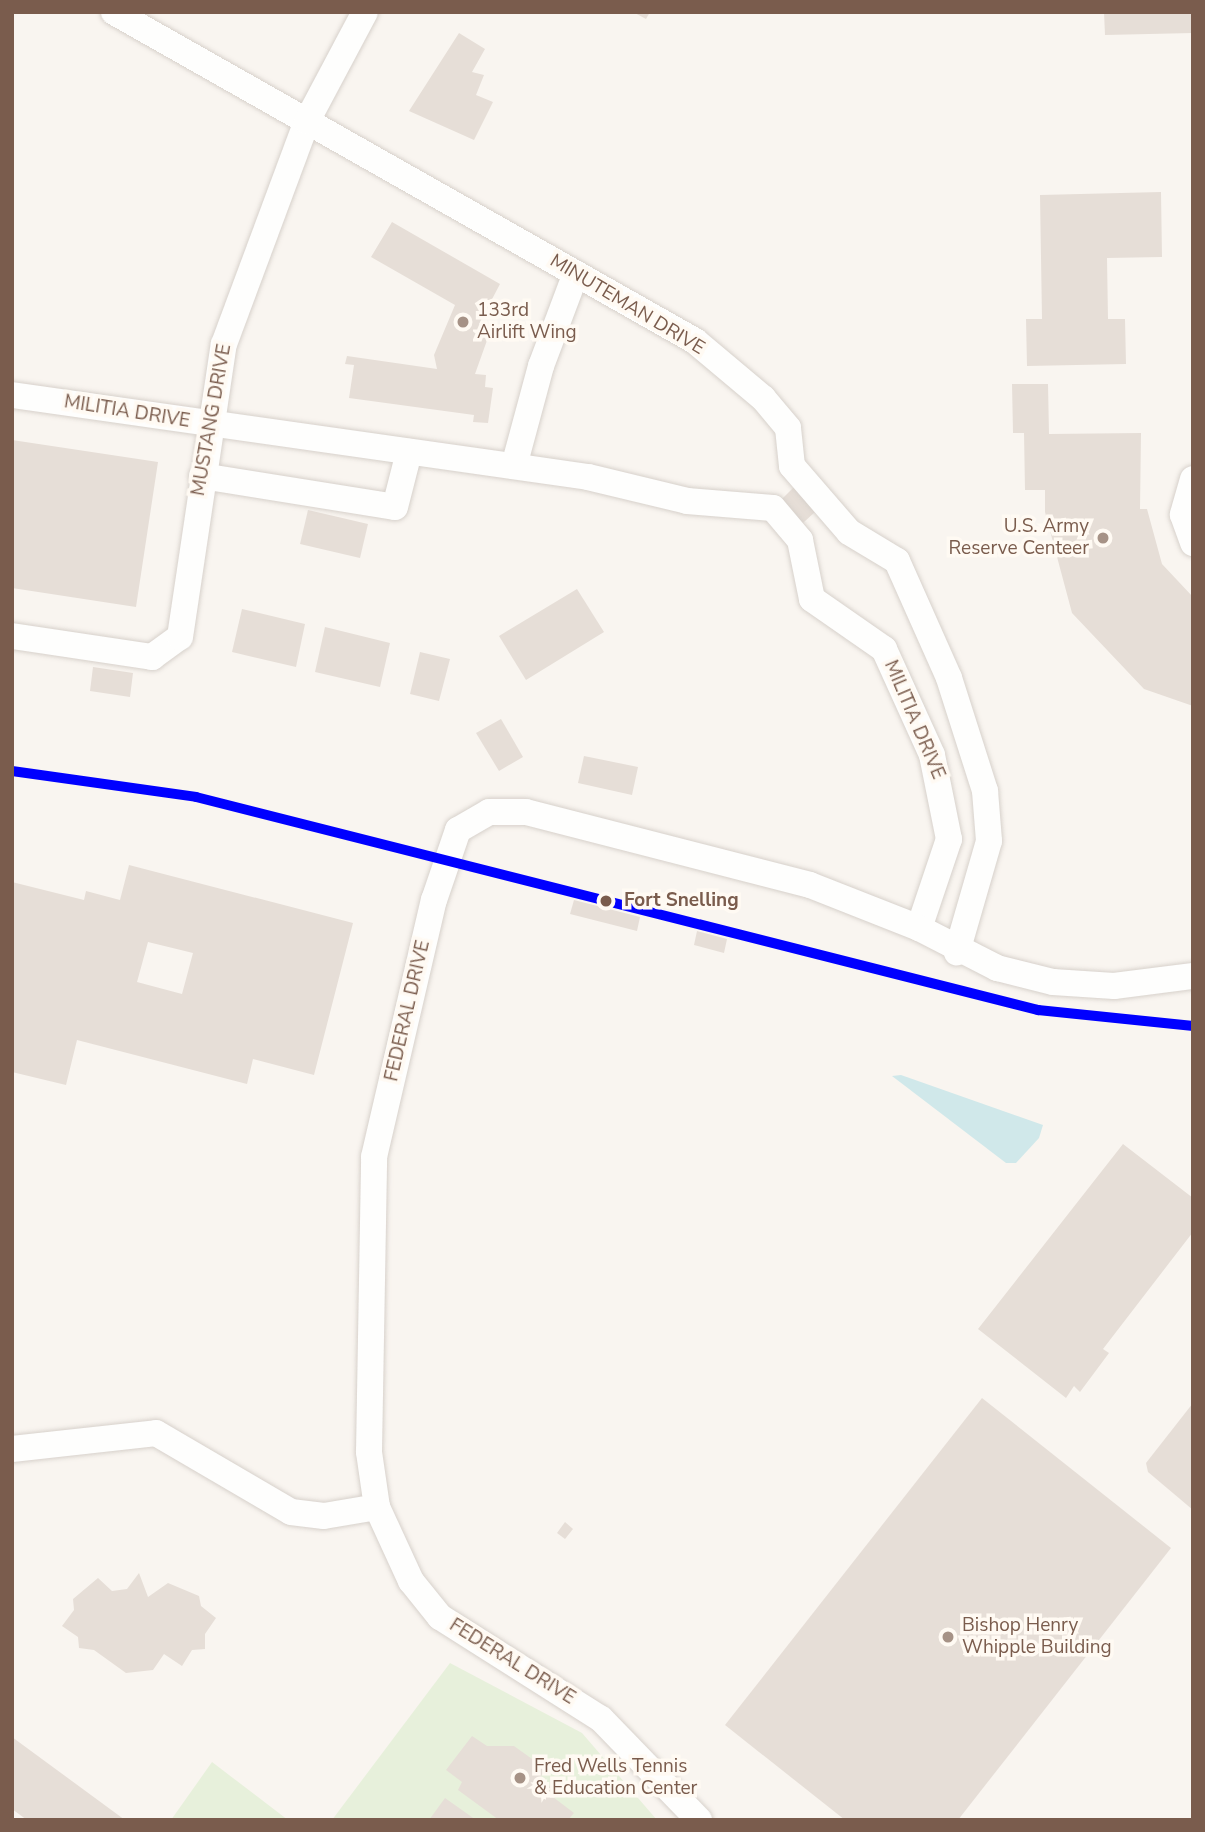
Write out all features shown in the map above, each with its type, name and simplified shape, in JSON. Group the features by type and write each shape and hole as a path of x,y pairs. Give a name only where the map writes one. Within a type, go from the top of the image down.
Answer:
{"street":[{"name":"MINUTEMAN DRIVE","path":"114,12 695,341 763,398 788,428 792,466 849,532 897,561 910,583 985,791 989,841 957,952"},
{"name":"MUSTANG DRIVE","path":"12,636 152,657 168,651 180,638 202,476 224,344 307,121 365,12"},
{"path":"514,466 541,366 576,273"},
{"name":"MILITIA DRIVE","path":"12,394 514,466 687,500 754,502 790,524 800,540 812,599 868,635 896,669 942,787 949,839 919,928"},
{"path":"202,476 395,508 409,452"},
{"path":"1193,479 1183,515 1193,543"},
{"name":"FEDERAL DRIVE","path":"698,1820 601,1719 440,1617 406,1572 377,1507 369,1452 374,1157 434,900 458,830 489,812 526,812 810,885 919,928 957,952 1053,982 1114,986 1193,976"},
{"path":"12,1449 156,1433 291,1512 324,1516 377,1507"}],"green space":[{"name":"Fred Wells Tennis & Education Center","path":"450,1663 582,1733 657,1820 332,1820"},
{"path":"212,1762 288,1820 171,1820"}],"water":[{"path":"901,1075 1043,1125 1039,1138 1016,1163 1006,1163 892,1076"}],"building":[{"path":"633,12 650,12 646,19"},
{"path":"1104,12 1193,12 1193,33 1105,35"},
{"path":"459,33 485,49 472,72 484,75 476,95 493,102 474,140 409,111"},
{"path":"1161,192 1162,257 1107,258 1108,319 1125,319 1126,364 1027,366 1026,319 1042,319 1040,195"},
{"name":"133rd Airlift Wing","path":"392,222 500,284 479,324 490,332 475,374 486,375 485,387 493,388 488,423 473,422 474,415 349,398 354,365 345,364 347,356 437,369 434,355 455,305 371,257"},
{"name":"U.S. Army Reserve Centeer","path":"1012,384 1048,384 1049,434 1141,433 1140,509 1147,509 1162,564 1193,597 1193,706 1144,689 1072,613 1045,512 1045,490 1025,490 1024,433 1013,433"},
{"path":"12,440 158,462 136,607 12,588"},
{"path":"794,487 816,511 803,523 781,500"},
{"path":"308,510 368,524 360,558 300,544"},
{"path":"577,589 604,632 526,680 499,636"},
{"path":"242,609 305,624 296,667 232,652"},
{"path":"325,627 390,643 380,687 315,672"},
{"path":"420,652 450,659 439,701 410,694"},
{"path":"93,667 133,673 130,697 90,691"},
{"path":"501,719 523,757 499,771 476,733"},
{"path":"584,756 638,767 632,795 578,783"},
{"path":"129,865 353,923 314,1075 253,1059 247,1084 77,1040 66,1085 12,1072 12,882 84,900 86,891 120,900","holes":["148,942 193,953 182,994 137,982"]},
{"path":"574,900 640,917 637,931 570,914"},
{"path":"697,931 727,939 724,953 694,945"},
{"path":"1123,1144 1193,1198 1193,1232 1103,1349 1109,1353 1080,1392 1074,1386 1066,1398 978,1329"},
{"name":"Bishop Henry Whipple Building","path":"982,1398 1171,1548 958,1820 845,1820 725,1725"},
{"path":"1193,1403 1193,1510 1148,1472 1146,1463"},
{"path":"565,1522 573,1529 565,1539 557,1533"},
{"path":"139,1573 148,1597 168,1583 199,1596 201,1606 216,1618 205,1634 205,1649 192,1650 182,1666 164,1654 153,1670 126,1673 94,1650 79,1648 78,1637 62,1626 74,1610 73,1599 98,1578 112,1591 127,1589"},
{"path":"472,1736 487,1746 514,1746 546,1769 541,1776 556,1793 553,1797 574,1813 568,1820 499,1820 458,1790 462,1782 446,1770"},
{"path":"12,1737 125,1820 27,1820 12,1809"},
{"path":"445,1798 476,1820 429,1820"}],"transit line":[{"path":"12,771 196,797 1038,1010 1193,1026"}],"place":[{"name":"133rd Airlift Wing","path":"463,322"},
{"name":"U.S. Army Reserve Centeer","path":"1103,538"},
{"name":"Fort Snelling","path":"606,901"},
{"name":"Bishop Henry Whipple Building","path":"948,1637"},
{"name":"Fred Wells Tennis & Education Center","path":"520,1778"}]}
